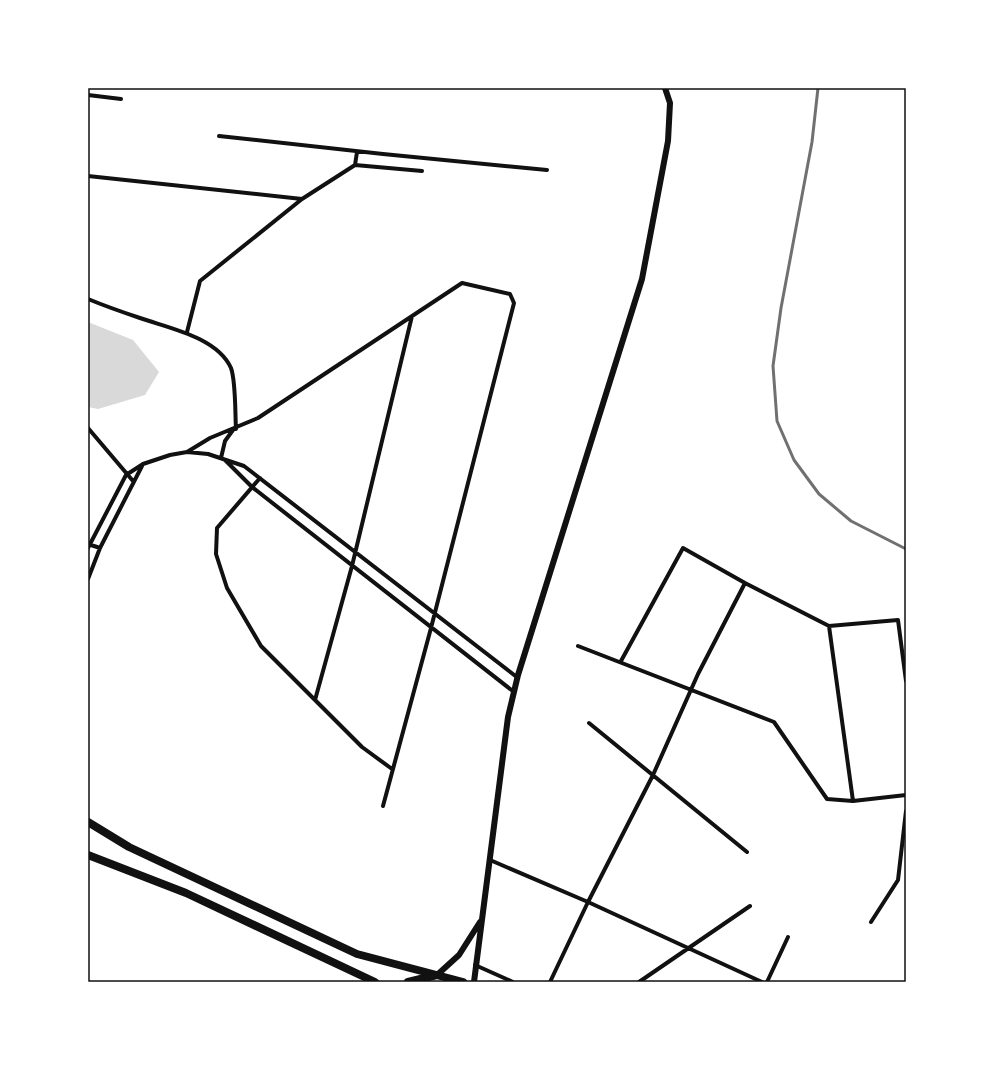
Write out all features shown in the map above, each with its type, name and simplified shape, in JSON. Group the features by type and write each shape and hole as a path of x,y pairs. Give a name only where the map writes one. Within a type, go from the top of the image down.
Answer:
{"main road":[{"path":"88,822 129,847 358,954 464,982"},
{"path":"88,855 186,893 375,982"},
{"path":"408,982 438,975"},
{"path":"432,982 438,975"}],"street":[{"path":"474,982 508,717 518,678 642,279 668,141 670,103 665,88"},
{"path":"88,96 121,99"},
{"path":"219,136 357,152 547,170"},
{"path":"355,165 357,152"},
{"path":"186,332 200,281 302,199 355,165 422,171"},
{"path":"88,176 302,199"},
{"path":"187,452 210,438 234,430 277,406 462,283 510,294 514,302 435,614 382,806"},
{"path":"88,299 141,319 186,332 219,352 231,368 234,395 234,430 226,441 223,459"},
{"path":"314,700 352,566 412,316"},
{"path":"88,428 126,475 133,481"},
{"path":"100,548 88,545 126,475 143,464 170,455 187,452 208,454 244,466 518,678"},
{"path":"223,459 252,487 514,692"},
{"path":"88,579 100,548 143,464"},
{"path":"260,478 217,528 216,554 227,588 261,646 362,747 392,769"},
{"path":"621,661 683,548 745,583 829,626 898,620 906,681"},
{"path":"550,982 745,583"},
{"path":"829,626 854,801"},
{"path":"578,646 621,661 774,722 827,799 854,801 906,795"},
{"path":"589,723 747,852"},
{"path":"871,922 898,880 906,812"},
{"path":"490,860 588,902 762,982"},
{"path":"639,982 750,906"},
{"path":"438,975 459,955 481,919"},
{"path":"767,982 788,937"},
{"path":"475,965 513,982"}],"shaded area":[{"path":"88,322 133,340 159,372 145,395 98,409 88,407"}],"railway":[{"path":"818,88 812,142 781,308 773,366 777,421 794,460 819,494 851,521 906,549"}]}
